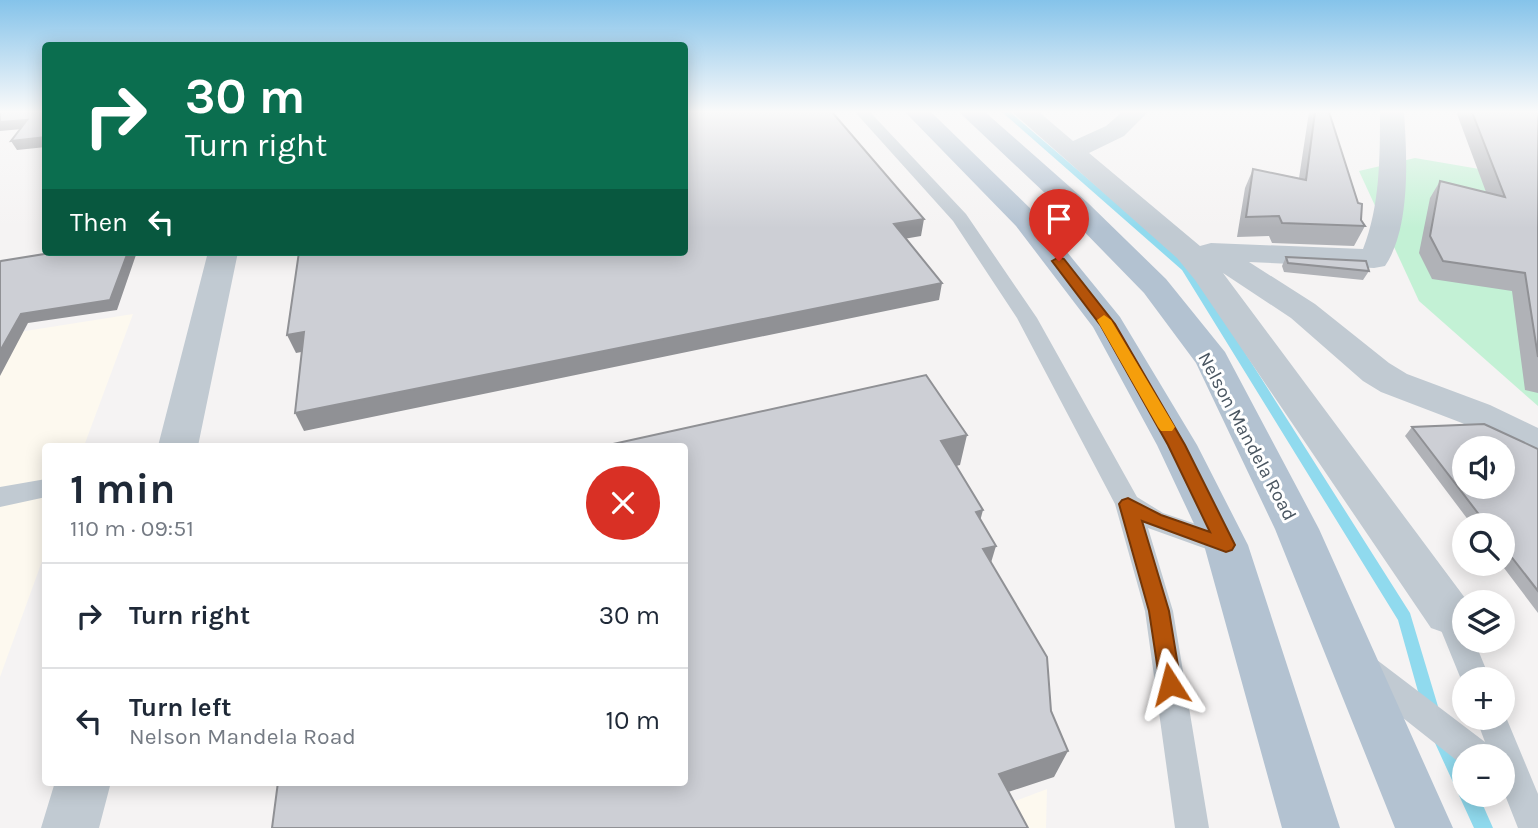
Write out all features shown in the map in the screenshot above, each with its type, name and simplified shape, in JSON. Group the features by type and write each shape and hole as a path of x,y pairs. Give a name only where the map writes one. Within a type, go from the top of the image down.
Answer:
{"main road":[{"path":"956,151 1026,220 1108,324 1177,445 1226,545 1311,828"},
{"name":"Nelson Mandela Road","path":"1014,151 1077,208 1155,286 1212,360 1297,529 1424,828"}],"street":[{"path":"1072,151 1201,252 1303,312 1376,372 1394,383 1476,414 1538,445"},
{"path":"1201,252 1307,254 1374,259 1381,243 1393,168 1392,151"},
{"path":"1201,252 1207,274 1448,612"},
{"path":"179,443 222,256"},
{"path":"69,828 82,786"}],"lane":[{"path":"898,151 960,218 1027,318 1128,504 1159,611 1192,828"},
{"path":"0,497 42,489"},
{"path":"1128,504 1154,520 1226,545"},
{"path":"1448,612 1470,667"},
{"path":"1355,662 1461,744"},
{"path":"1496,730 1535,828"}],"shaded area":[{"path":"133,314 85,443 42,443 42,561 0,677 0,335"},
{"path":"1047,789 1046,828 944,828"}],"green space":[{"path":"1415,158 1538,179 1538,406 1419,301 1359,171"}],"building":[{"path":"688,151 865,151 924,219 894,224 942,283 295,413 304,332 287,335 298,256 688,256"},
{"path":"1310,151 1341,151 1358,203 1362,204 1361,220 1365,226 1282,223 1279,216 1246,217 1253,169 1306,180"},
{"path":"1487,151 1538,151 1538,357 1525,273 1443,261 1430,236 1440,181 1505,197"},
{"path":"42,254 126,256 110,300 21,314 0,351 1,261"},
{"path":"1286,257 1366,261 1369,271 1288,263"},
{"path":"926,375 967,435 941,441 983,510 976,512 996,546 983,549 1047,657 1051,711 1068,751 999,774 1028,828 272,828 277,786 688,786 688,443 618,443"},
{"path":"1484,424 1510,436 1452,436 1452,479 1412,427"},
{"path":"1515,438 1538,449 1538,591 1515,561 1515,513 1478,513 1467,499 1515,499"}],"waterway":[{"path":"1051,151 1186,268 1405,618 1432,713"},
{"path":"1444,743 1452,760"},
{"path":"1474,807 1484,828"}],"slow traffic":[{"path":"1104,320 1166,427"}],"route":[{"path":"1059,261 1108,324 1177,445 1226,545 1154,520 1128,504 1159,611 1170,684"}]}
